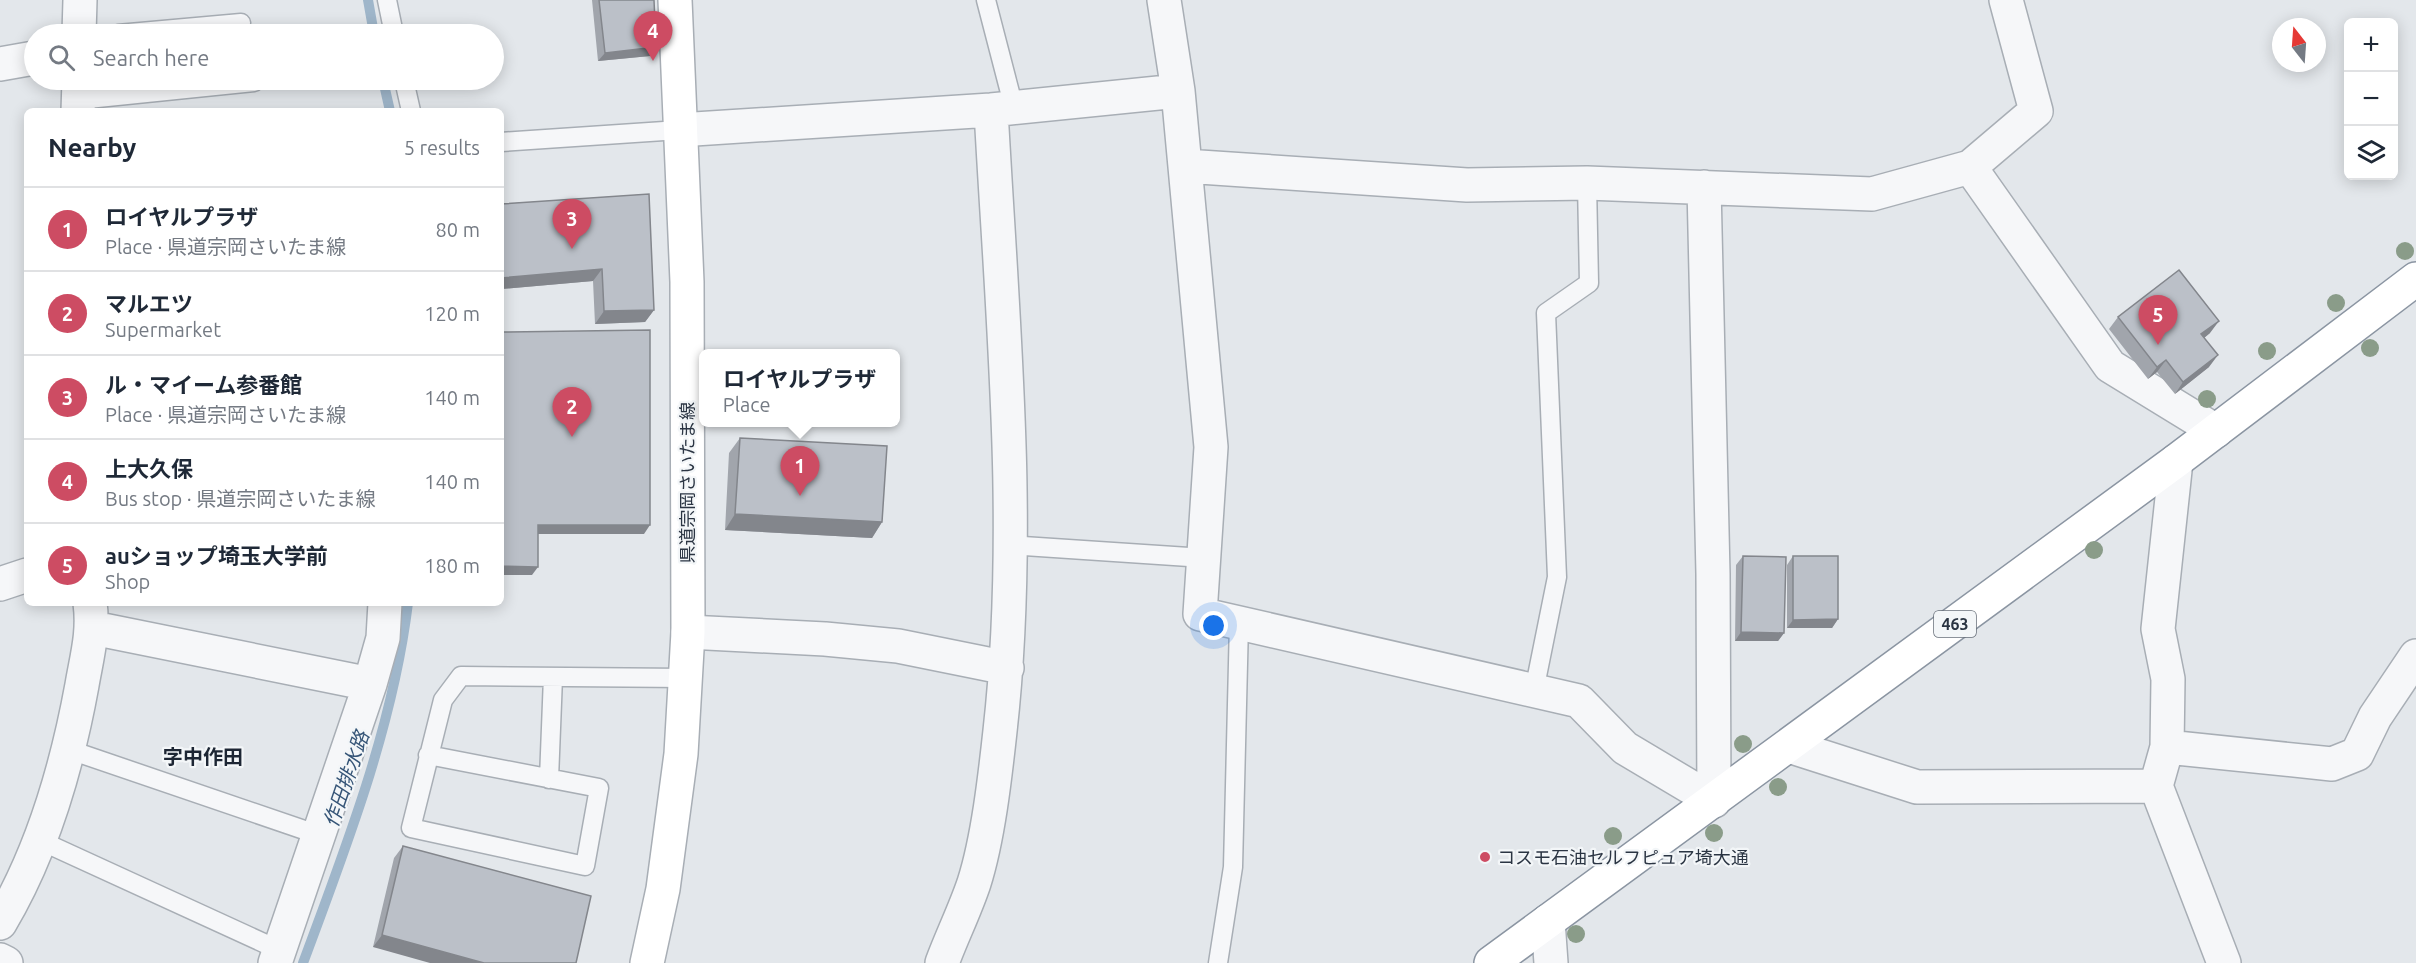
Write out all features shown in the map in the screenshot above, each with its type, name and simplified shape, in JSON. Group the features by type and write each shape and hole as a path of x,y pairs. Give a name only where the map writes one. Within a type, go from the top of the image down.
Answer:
{"main road":[{"name":"県道宗岡さいたま線","path":"647,963 663,889 681,754 688,632 687,282 675,0"},
{"name":"463","path":"1491,963 2176,461 2416,279"}],"street":[{"path":"79,24 80,0"},
{"path":"1164,0 1178,91 1211,447 1200,614 1580,701 1625,747 1714,801"},
{"path":"1185,166 1467,185 1587,183 1872,194 1970,167 2036,111 2006,0"},
{"path":"0,64 24,60"},
{"path":"679,130 1003,109 1178,91"},
{"path":"942,963 974,881 994,783 1007,668 1009,545 1003,109"},
{"path":"1970,167 2110,366 2216,431"},
{"path":"1704,187 1713,574 1714,801"},
{"path":"2176,461 2158,629 2168,679 2167,747 2156,786 2224,963"},
{"path":"0,584 24,576"},
{"path":"277,957 370,684 383,638 385,606"},
{"path":"0,923 13,901 39,840 70,750 92,616 370,684"},
{"path":"688,632 825,639 898,646 1007,668"},
{"path":"2167,747 2332,764 2357,754 2374,717 2416,656"},
{"path":"1789,746 1917,787 2156,786"},
{"path":"1548,921 1551,963"},
{"path":"0,960 6,963"}],"lane":[{"path":"387,0 392,24"},
{"path":"986,0 1003,109"},
{"path":"230,24 241,23"},
{"path":"78,97 160,90"},
{"path":"406,90 410,108"},
{"path":"504,142 679,130"},
{"path":"1534,691 1557,577 1546,313 1589,284 1587,183"},
{"path":"1009,545 1203,558"},
{"path":"1218,963 1233,867 1239,623"},
{"path":"428,755 599,788 585,866 411,828 428,755 443,700 461,675 686,678"},
{"path":"549,779 553,677"},
{"path":"70,750 319,835"},
{"path":"39,840 277,957"}],"building":[{"path":"599,0 654,0 656,47 605,53"},
{"path":"649,194 654,310 604,311 602,269 504,278 504,204"},
{"path":"2179,270 2219,321 2201,334 2218,355 2183,382 2166,360 2157,367 2118,317"},
{"path":"650,330 650,525 538,525 538,567 504,566 504,332"},
{"path":"740,438 887,446 882,522 735,514"},
{"path":"1743,556 1786,557 1784,633 1741,632"},
{"path":"1793,556 1838,556 1838,619 1793,620"},
{"path":"403,846 591,896 576,963 484,963 382,935"}],"waterway":[{"name":"作田排水路","path":"368,0 372,24"},
{"name":"作田排水路","path":"385,90 389,108"},
{"name":"作田排水路","path":"303,963 351,831 380,741 401,649 408,606"}],"place":[{"name":"上大久保","path":"653,61"},
{"name":"ル・マイーム参番館","path":"572,249"},
{"name":"auショップ埼玉大学前","path":"2158,345"},
{"name":"マルエツ","path":"572,437"},
{"name":"ロイヤルプラザ","path":"800,496"},
{"name":"コスモ石油セルフピュア埼大通","path":"1485,857"}],"district":[{"name":"字中作田","path":"203,756"}]}
